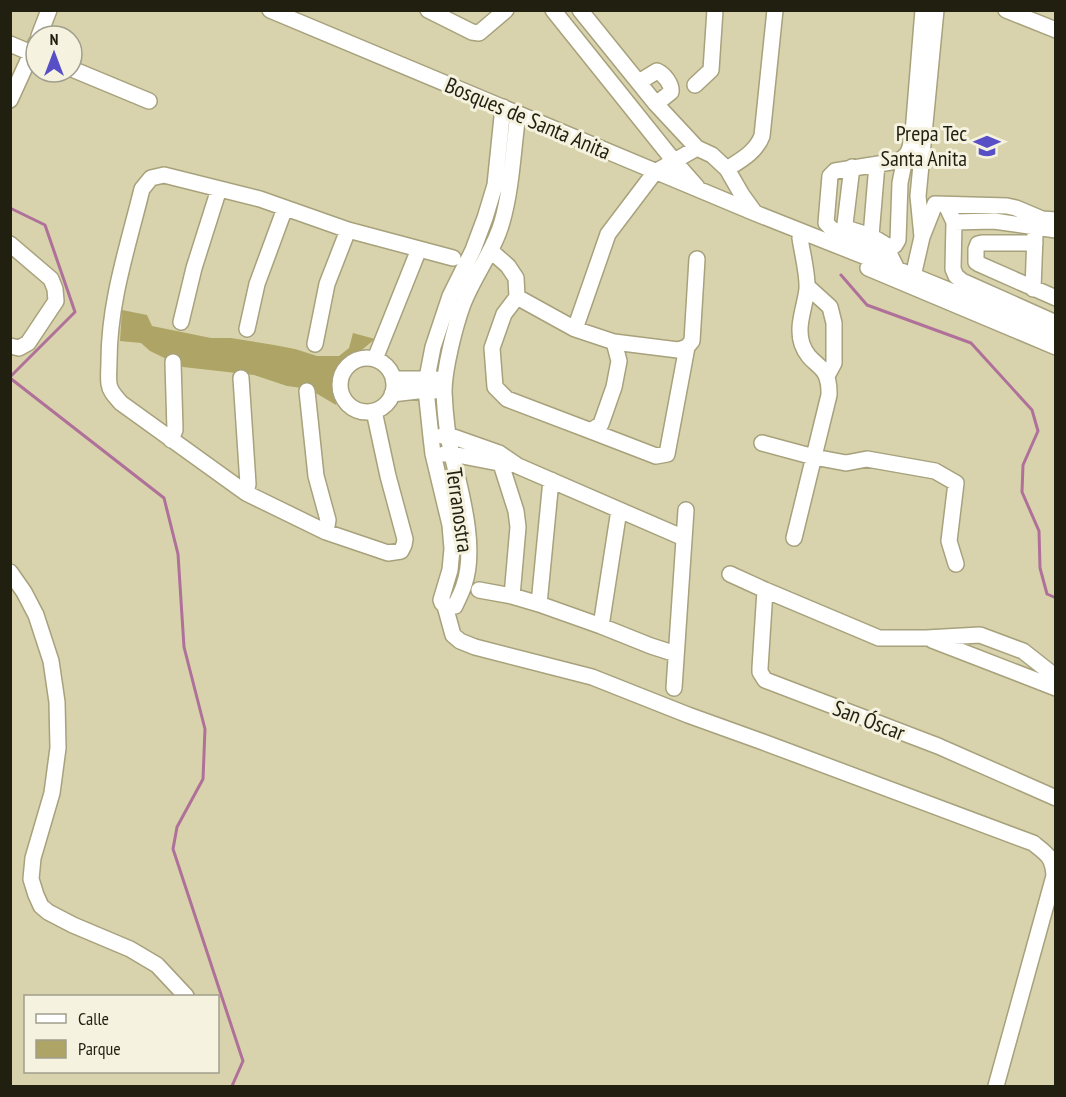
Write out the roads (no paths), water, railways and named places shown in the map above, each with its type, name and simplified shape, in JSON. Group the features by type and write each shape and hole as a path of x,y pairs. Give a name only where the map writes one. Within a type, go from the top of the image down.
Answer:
{"street":[{"name":"Bosques de Santa Anita","path":"270,10 786,225 801,235 912,281 1056,347"},
{"path":"428,10 472,32 479,33 506,10"},
{"path":"553,10 699,190"},
{"path":"580,10 656,104 697,148 712,155 727,170 755,213"},
{"path":"694,85 711,70 716,10"},
{"path":"727,170 750,154 762,136 775,10"},
{"path":"852,167 845,224 849,229 871,236 891,248 898,240 900,183 913,133 923,10"},
{"path":"922,237 918,196 936,10"},
{"path":"1006,10 1056,30"},
{"path":"639,82 653,72 657,71 662,74 670,85 671,92 656,104"},
{"path":"10,100 24,72"},
{"path":"84,74 149,101"},
{"name":"Terranostra","path":"510,111 509,183 502,222 491,251 464,303 450,352 445,386 448,435 464,506 467,533 467,570 464,585 455,606 445,606 441,600 450,570 452,549 446,505 430,436 427,384 433,347 450,296 486,218 510,111"},
{"path":"575,329 608,234 655,172 697,148"},
{"path":"897,269 890,255 832,230 826,223 830,176 835,171 905,158"},
{"path":"871,236 877,164"},
{"path":"374,411 405,539 401,550 394,553 326,532 246,493 121,403 111,392 109,384 109,347 115,298 142,189 151,178 164,175 260,199 348,230 453,258"},
{"path":"181,322 194,268 219,189"},
{"path":"918,196 926,202 941,205 1016,208 1042,227"},
{"path":"941,205 954,222 953,269 956,276 962,281 1056,323"},
{"path":"912,281 922,237 941,205"},
{"path":"247,328 257,284 285,208"},
{"path":"954,222 994,221 1056,230"},
{"path":"1033,288 1042,227"},
{"path":"1042,227 978,244 975,258 979,264 1056,298"},
{"path":"315,344 327,284 348,230"},
{"name":"Bosques de Santa Anita","path":"801,235 897,269 912,281 1056,334"},
{"path":"794,538 829,395 827,376 822,368 811,359 802,344 800,329 808,286 801,235"},
{"path":"10,244 51,279 56,301 28,343 19,348 10,346"},
{"path":"375,359 419,249"},
{"path":"491,251 508,266 516,278 517,297 504,314 492,348 495,387 507,399 656,456 667,454 687,347 692,341 697,259"},
{"path":"808,286 830,307 834,323 834,363 827,376"},
{"path":"517,297 575,329 614,342 678,350 687,347"},
{"path":"591,431 601,424 614,387 619,361 614,342"},
{"path":"364,358 375,359 383,364 389,370 393,386 385,404 374,411 367,412 353,408 347,403 340,387 341,377 346,368 354,361 364,358"},
{"path":"171,440 175,430 173,362"},
{"path":"241,378 248,484 246,493"},
{"path":"393,386 427,384 445,386"},
{"path":"307,391 316,476 328,520 326,532"},
{"path":"430,436 448,435 684,537"},
{"path":"762,443 846,463 867,459 935,471 956,483 949,541 956,564"},
{"path":"433,454 500,458"},
{"path":"500,458 516,510 518,527 512,596"},
{"path":"539,604 551,480"},
{"path":"601,626 619,510"},
{"path":"674,688 686,510"},
{"path":"10,572 17,595 36,615 51,662 57,702 58,748 52,793 33,858 31,879 41,906 74,925 130,948 158,965 185,995"},
{"path":"730,574 879,638 980,635 1023,651 1056,677"},
{"path":"479,590 539,604 676,654"},
{"name":"San Óscar","path":"765,590 760,668 765,680 938,746 1056,798"},
{"path":"445,606 453,635 467,644 592,677 688,716 1032,843 1048,855 1053,864 1054,876 996,1086"},
{"path":"926,638 1056,688"}],"waterway":[{"path":"10,208 45,225 75,312 10,377"},
{"path":"841,275 867,305 971,343 1032,410 1038,431 1023,465 1022,492 1039,531 1040,568 1047,594 1056,598"},
{"path":"10,378 164,498 178,554 184,647 205,729 203,779 177,827 173,849 243,1061 232,1086"}],"place":[{"name":"Prepa Tec Santa Anita","path":"987,146"}]}
